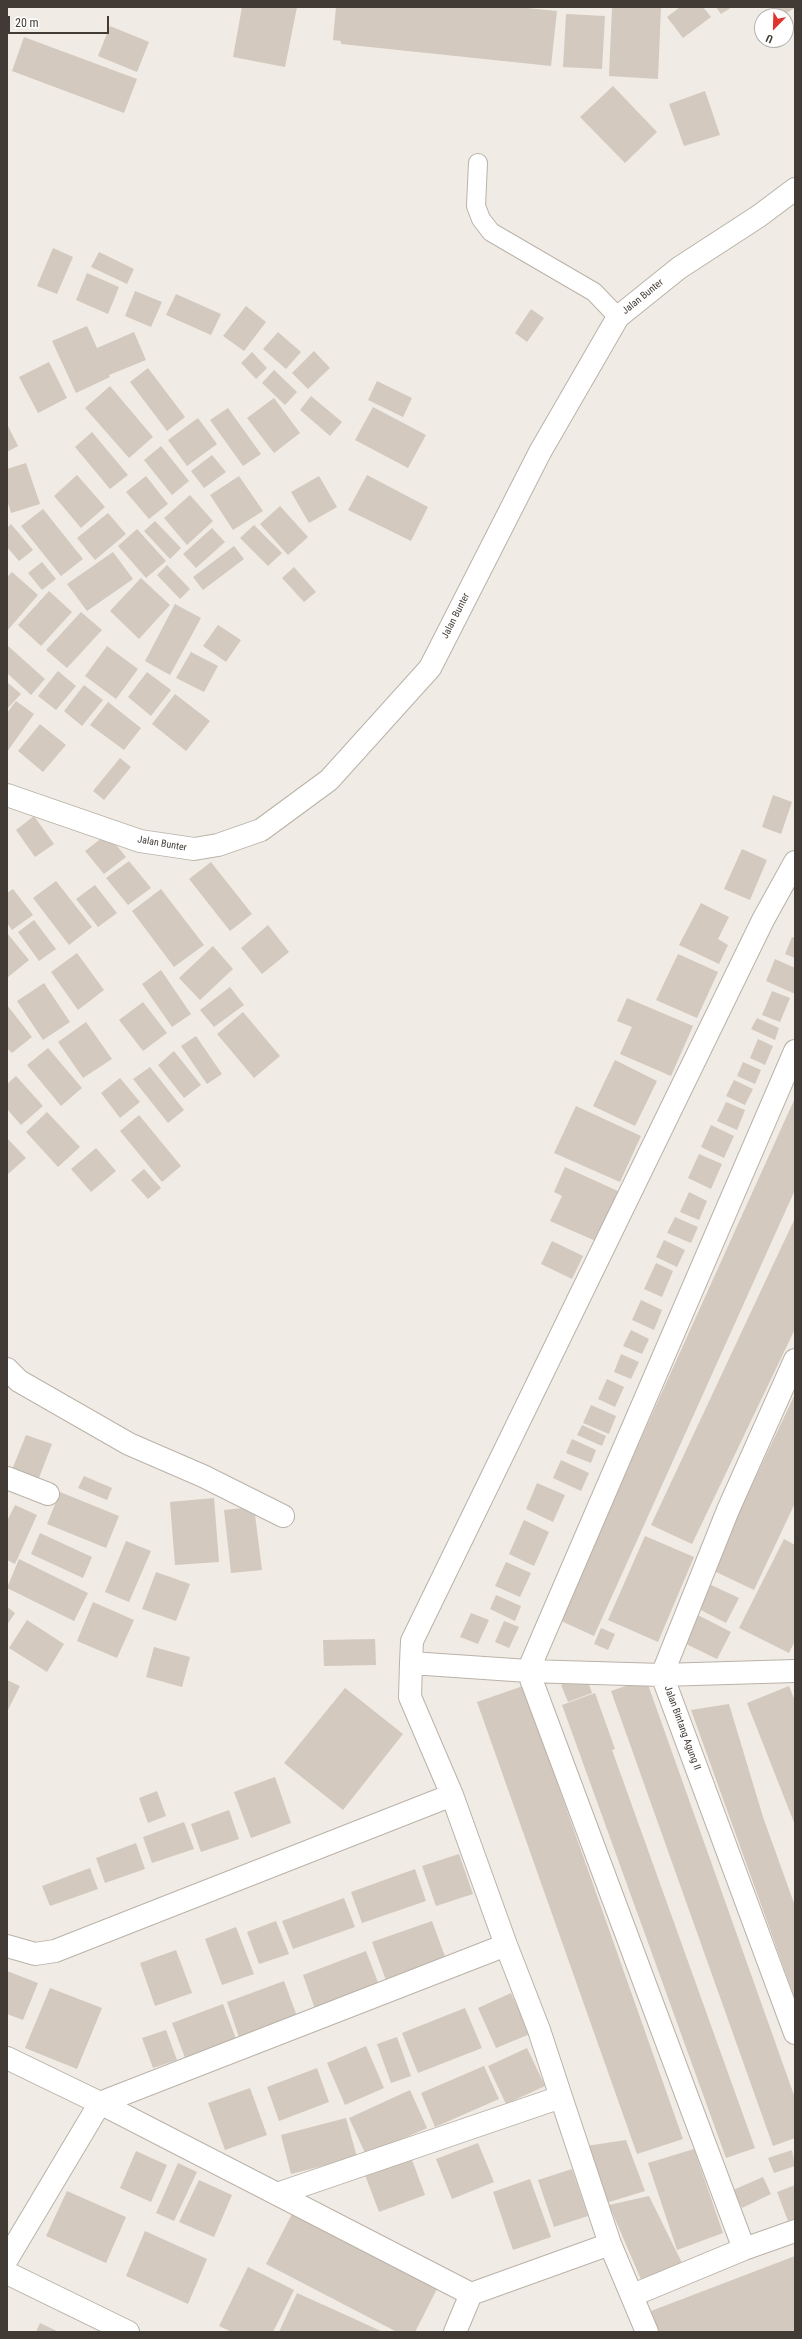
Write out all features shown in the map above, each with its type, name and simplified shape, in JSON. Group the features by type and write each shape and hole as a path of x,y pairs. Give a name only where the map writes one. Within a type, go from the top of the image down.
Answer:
{"street":[{"name":"Jalan Bunter","path":"7,795 140,841 194,849 218,845 261,830 329,780 430,668 540,452 618,317 679,268 759,216 795,189"},
{"path":"759,216 795,203"},
{"path":"647,2332 610,2244 539,2030 506,1945 452,1795 410,1697 412,1641 763,920 794,864"},
{"path":"744,2249 528,1672 795,1051"},
{"name":"Jalan Bintang Agung II","path":"795,1360 728,1510 662,1675 795,2033"},
{"path":"7,1369 19,1381 129,1444 203,1476 283,1516"},
{"path":"7,1478 48,1494"},
{"path":"411,1663 528,1672 662,1675 795,1671"},
{"path":"7,1946 35,1954 55,1951 452,1795"},
{"path":"7,2259 100,2103 506,1945"},
{"path":"7,2058 100,2103 470,2294 610,2244"},
{"path":"277,2194 561,2097"},
{"path":"632,2295 744,2249 795,2231"},
{"path":"7,2273 128,2332"},
{"path":"455,2332 470,2294"}],"lane":[{"path":"478,163 476,206 481,219 491,232 594,292 618,317"}],"building":[{"path":"242,7 297,7 285,67 233,57"},
{"path":"336,7 517,7 557,11 551,66 341,44 341,41 333,40"},
{"path":"612,7 661,7 658,79 609,76"},
{"path":"680,7 703,7 711,17 683,38 667,17"},
{"path":"716,7 732,7 721,14"},
{"path":"776,7 795,7 794,9"},
{"path":"566,14 605,16 602,69 563,67"},
{"path":"110,26 149,42 137,72 98,56"},
{"path":"24,37 137,79 124,113 12,71"},
{"path":"613,86 657,132 625,163 580,117"},
{"path":"705,91 720,135 684,146 669,104"},
{"path":"53,248 73,257 57,294 37,286"},
{"path":"99,252 134,269 127,284 91,267"},
{"path":"87,273 119,287 108,314 76,300"},
{"path":"135,291 162,302 151,327 125,316"},
{"path":"176,294 221,314 211,335 166,315"},
{"path":"246,306 266,322 244,351 223,336"},
{"path":"531,309 544,318 527,342 515,333"},
{"path":"87,326 97,348 134,332 146,360 109,375 110,377 76,393 52,341"},
{"path":"278,332 301,352 286,369 263,349"},
{"path":"314,351 330,368 308,389 292,373"},
{"path":"252,352 267,368 256,379 241,363"},
{"path":"49,362 67,398 38,413 19,377"},
{"path":"148,368 185,417 167,431 130,382"},
{"path":"274,370 297,392 285,405 262,383"},
{"path":"377,381 412,398 403,417 368,400"},
{"path":"110,386 153,437 129,458 85,408"},
{"path":"311,396 342,422 330,436 300,410"},
{"path":"274,398 300,433 274,453 247,418"},
{"path":"373,407 426,435 408,468 355,440"},
{"path":"228,408 261,454 243,466 210,420"},
{"path":"198,418 217,444 187,466 168,440"},
{"path":"7,424 18,446 7,452"},
{"path":"92,432 128,475 110,489 75,447"},
{"path":"161,446 189,481 172,495 144,460"},
{"path":"212,455 226,472 204,488 191,471"},
{"path":"26,463 40,504 11,513 7,500 7,469"},
{"path":"77,475 105,507 81,528 54,496"},
{"path":"367,475 428,507 411,541 348,510"},
{"path":"146,476 168,504 149,519 126,492"},
{"path":"239,476 263,511 233,530 210,495"},
{"path":"319,476 337,507 309,523 291,492"},
{"path":"190,495 213,521 187,545 164,518"},
{"path":"280,506 308,537 288,555 260,524"},
{"path":"43,509 83,559 61,576 21,526"},
{"path":"108,513 126,534 95,560 77,538"},
{"path":"155,521 181,548 170,559 144,531"},
{"path":"11,524 33,550 19,561 7,547 7,528"},
{"path":"254,525 282,553 268,566 240,538"},
{"path":"212,528 225,542 196,568 183,554"},
{"path":"137,529 166,561 146,578 118,546"},
{"path":"234,546 244,559 203,590 193,577"},
{"path":"113,552 133,579 87,611 67,584"},
{"path":"42,562 56,579 42,590 28,573"},
{"path":"167,565 190,589 180,599 157,575"},
{"path":"294,567 316,592 304,602 282,578"},
{"path":"12,572 38,595 7,631 7,577"},
{"path":"141,578 170,605 139,639 110,611"},
{"path":"49,591 72,612 41,646 18,625"},
{"path":"175,604 201,618 170,675 145,661"},
{"path":"81,612 102,630 67,668 46,650"},
{"path":"218,625 241,640 226,662 203,646"},
{"path":"8,646 45,679 31,695 7,673"},
{"path":"107,646 138,669 116,699 85,676"},
{"path":"191,652 218,666 204,692 176,678"},
{"path":"58,671 76,686 56,710 38,696"},
{"path":"147,672 171,690 151,716 128,697"},
{"path":"7,682 21,694 7,709"},
{"path":"84,685 103,700 82,726 64,711"},
{"path":"175,694 210,721 186,751 152,724"},
{"path":"16,701 34,714 7,752 7,713"},
{"path":"108,702 141,728 124,750 90,725"},
{"path":"40,724 66,745 43,772 18,751"},
{"path":"120,758 131,767 104,800 93,791"},
{"path":"773,795 792,802 781,834 762,827"},
{"path":"34,816 54,844 35,857 16,830"},
{"path":"107,834 126,857 104,874 85,851"},
{"path":"742,849 767,860 750,900 724,889"},
{"path":"129,861 151,888 128,905 106,878"},
{"path":"211,862 252,914 230,931 189,879"},
{"path":"56,881 92,927 69,945 33,898"},
{"path":"95,885 117,913 98,927 76,899"},
{"path":"13,889 33,915 12,930 7,923 7,893"},
{"path":"161,889 204,945 174,967 132,911"},
{"path":"701,903 729,917 718,939 728,945 719,964 679,945"},
{"path":"34,920 56,949 39,961 18,932"},
{"path":"268,925 289,952 262,974 241,948"},
{"path":"7,933 29,960 7,978"},
{"path":"792,937 795,938 795,958 785,954"},
{"path":"213,946 233,969 200,1000 179,978"},
{"path":"77,953 104,990 78,1010 51,972"},
{"path":"678,954 718,972 697,1018 656,1000"},
{"path":"775,959 795,968 795,994 766,981"},
{"path":"161,970 191,1014 172,1027 142,984"},
{"path":"44,983 70,1022 43,1040 17,1001"},
{"path":"230,987 244,1005 214,1027 200,1010"},
{"path":"772,991 790,998 780,1022 762,1015"},
{"path":"627,998 693,1026 671,1076 620,1054 632,1027 617,1021"},
{"path":"143,1002 167,1033 143,1051 119,1020"},
{"path":"7,1005 32,1037 12,1053 7,1048"},
{"path":"243,1012 280,1056 254,1078 217,1034"},
{"path":"757,1018 779,1028 775,1040 751,1029"},
{"path":"86,1022 112,1059 83,1078 58,1042"},
{"path":"196,1036 222,1074 207,1084 181,1046"},
{"path":"758,1039 773,1046 765,1065 750,1058"},
{"path":"48,1048 82,1088 61,1106 27,1065"},
{"path":"174,1051 201,1085 184,1098 158,1065"},
{"path":"615,1060 657,1081 635,1126 593,1106"},
{"path":"743,1062 761,1070 755,1084 737,1076"},
{"path":"150,1067 184,1110 168,1123 133,1079"},
{"path":"16,1076 43,1106 21,1125 7,1109 7,1084"},
{"path":"120,1078 140,1102 120,1118 101,1093"},
{"path":"734,1080 753,1089 745,1105 726,1096"},
{"path":"795,1098 795,1190 594,1636 559,1620"},
{"path":"726,1102 745,1110 737,1130 717,1121"},
{"path":"576,1106 641,1136 620,1182 554,1153"},
{"path":"47,1112 80,1147 58,1167 26,1132"},
{"path":"139,1115 181,1166 162,1182 120,1131"},
{"path":"711,1125 734,1136 724,1158 701,1147"},
{"path":"7,1138 26,1158 7,1175"},
{"path":"96,1148 116,1171 91,1192 71,1169"},
{"path":"699,1154 722,1164 711,1189 688,1178"},
{"path":"565,1167 620,1192 598,1242 550,1221 562,1196 554,1192"},
{"path":"144,1169 161,1188 148,1199 131,1180"},
{"path":"689,1192 707,1201 699,1220 680,1212"},
{"path":"675,1217 698,1227 691,1243 667,1233"},
{"path":"795,1218 795,1329 692,1544 651,1525"},
{"path":"664,1240 685,1250 677,1267 656,1257"},
{"path":"552,1241 583,1256 572,1279 541,1264"},
{"path":"656,1263 673,1271 662,1297 644,1289"},
{"path":"641,1300 662,1310 654,1330 632,1320"},
{"path":"631,1330 649,1339 642,1354 623,1346"},
{"path":"621,1354 639,1362 631,1379 614,1372"},
{"path":"607,1379 624,1387 615,1407 598,1399"},
{"path":"795,1394 795,1503 754,1590 712,1570"},
{"path":"591,1405 616,1416 609,1434 583,1423"},
{"path":"582,1425 606,1436 602,1446 577,1435"},
{"path":"26,1435 52,1444 37,1483 11,1472"},
{"path":"572,1439 596,1450 591,1463 566,1453"},
{"path":"561,1460 589,1473 581,1491 553,1478"},
{"path":"84,1476 112,1488 107,1500 78,1488"},
{"path":"537,1483 565,1495 553,1522 526,1509"},
{"path":"60,1492 119,1516 106,1548 47,1524"},
{"path":"214,1498 219,1562 175,1565 170,1502"},
{"path":"15,1505 37,1515 15,1564 7,1560 7,1521"},
{"path":"254,1507 262,1570 231,1573 224,1510"},
{"path":"524,1520 549,1532 534,1566 509,1554"},
{"path":"40,1533 92,1557 83,1578 31,1554"},
{"path":"645,1536 694,1557 658,1642 608,1620"},
{"path":"784,1539 795,1545 795,1641 789,1653 739,1628"},
{"path":"126,1541 151,1551 129,1602 105,1592"},
{"path":"19,1559 88,1593 74,1621 7,1588"},
{"path":"506,1562 531,1573 520,1597 495,1586"},
{"path":"156,1572 190,1584 176,1621 142,1609"},
{"path":"707,1583 739,1598 726,1623 695,1607"},
{"path":"496,1595 521,1606 515,1621 490,1609"},
{"path":"93,1602 134,1620 117,1658 77,1641"},
{"path":"7,1607 15,1613 7,1625"},
{"path":"692,1612 731,1632 717,1659 678,1640"},
{"path":"471,1613 489,1620 478,1644 460,1637"},
{"path":"27,1620 64,1644 47,1672 9,1648"},
{"path":"504,1621 519,1627 509,1648 495,1642"},
{"path":"601,1628 615,1634 608,1650 594,1644"},
{"path":"375,1639 376,1665 324,1666 323,1640"},
{"path":"154,1647 190,1657 182,1687 146,1677"},
{"path":"586,1676 592,1693 568,1702 561,1685"},
{"path":"646,1679 795,2098 795,2138 773,2146 611,1691"},
{"path":"7,1680 20,1686 7,1712"},
{"path":"523,1686 683,2139 637,2154 477,1702"},
{"path":"789,1686 795,1701 795,1825 747,1703"},
{"path":"345,1688 403,1734 343,1810 284,1763"},
{"path":"595,1693 615,1749 612,1750 755,2148 726,2158 562,1705"},
{"path":"729,1704 763,1817 795,1906 795,1999 691,1710"},
{"path":"275,1777 291,1823 251,1838 234,1792"},
{"path":"157,1791 166,1816 148,1823 139,1798"},
{"path":"229,1810 239,1839 201,1852 191,1824"},
{"path":"184,1822 194,1849 152,1863 143,1837"},
{"path":"136,1843 145,1869 105,1883 96,1858"},
{"path":"459,1854 473,1894 436,1906 422,1866"},
{"path":"90,1868 98,1889 50,1906 42,1886"},
{"path":"415,1869 426,1901 362,1923 351,1892"},
{"path":"344,1898 355,1927 293,1949 282,1921"},
{"path":"276,1921 289,1954 259,1964 247,1932"},
{"path":"432,1921 447,1962 387,1983 372,1942"},
{"path":"236,1927 254,1974 222,1985 205,1939"},
{"path":"176,1950 192,1993 155,2006 140,1963"},
{"path":"366,1951 379,1985 315,2009 303,1975"},
{"path":"7,1971 38,1983 23,2020 7,2014"},
{"path":"284,1981 298,2019 240,2040 227,2002"},
{"path":"50,1988 102,2008 77,2069 25,2048"},
{"path":"511,1993 530,2034 496,2048 478,2008"},
{"path":"223,2004 236,2039 185,2058 172,2023"},
{"path":"465,2008 482,2048 418,2073 402,2033"},
{"path":"166,2030 177,2060 153,2068 142,2038"},
{"path":"397,2037 411,2076 391,2083 377,2044"},
{"path":"366,2046 384,2088 345,2105 327,2063"},
{"path":"527,2048 545,2086 506,2104 488,2066"},
{"path":"484,2066 499,2099 435,2127 421,2093"},
{"path":"317,2068 329,2102 279,2121 267,2087"},
{"path":"250,2088 267,2135 225,2150 208,2103"},
{"path":"410,2090 427,2128 366,2155 349,2118"},
{"path":"346,2118 357,2157 291,2174 281,2135"},
{"path":"626,2140 645,2191 603,2204 586,2146"},
{"path":"478,2143 494,2182 452,2199 436,2159"},
{"path":"694,2149 723,2233 677,2250 648,2163"},
{"path":"792,2150 795,2166 774,2173 768,2158"},
{"path":"136,2151 167,2165 151,2202 120,2188"},
{"path":"411,2157 425,2195 379,2212 365,2175"},
{"path":"178,2163 197,2172 174,2221 156,2213"},
{"path":"572,2169 588,2216 554,2227 538,2180"},
{"path":"763,2177 771,2194 742,2208 733,2190"},
{"path":"530,2179 551,2237 513,2250 493,2192"},
{"path":"199,2180 232,2195 214,2237 179,2222"},
{"path":"795,2185 795,2219 788,2221 777,2192"},
{"path":"67,2191 126,2217 106,2263 46,2236"},
{"path":"649,2196 683,2265 643,2284 609,2205"},
{"path":"292,2214 437,2289 415,2332 397,2332 266,2264"},
{"path":"145,2231 207,2259 188,2304 126,2276"},
{"path":"795,2256 795,2332 659,2332 651,2311"},
{"path":"248,2267 294,2290 273,2332 232,2332 219,2326"},
{"path":"297,2293 348,2316 383,2332 279,2332"},
{"path":"40,2323 59,2332 36,2332"}]}
